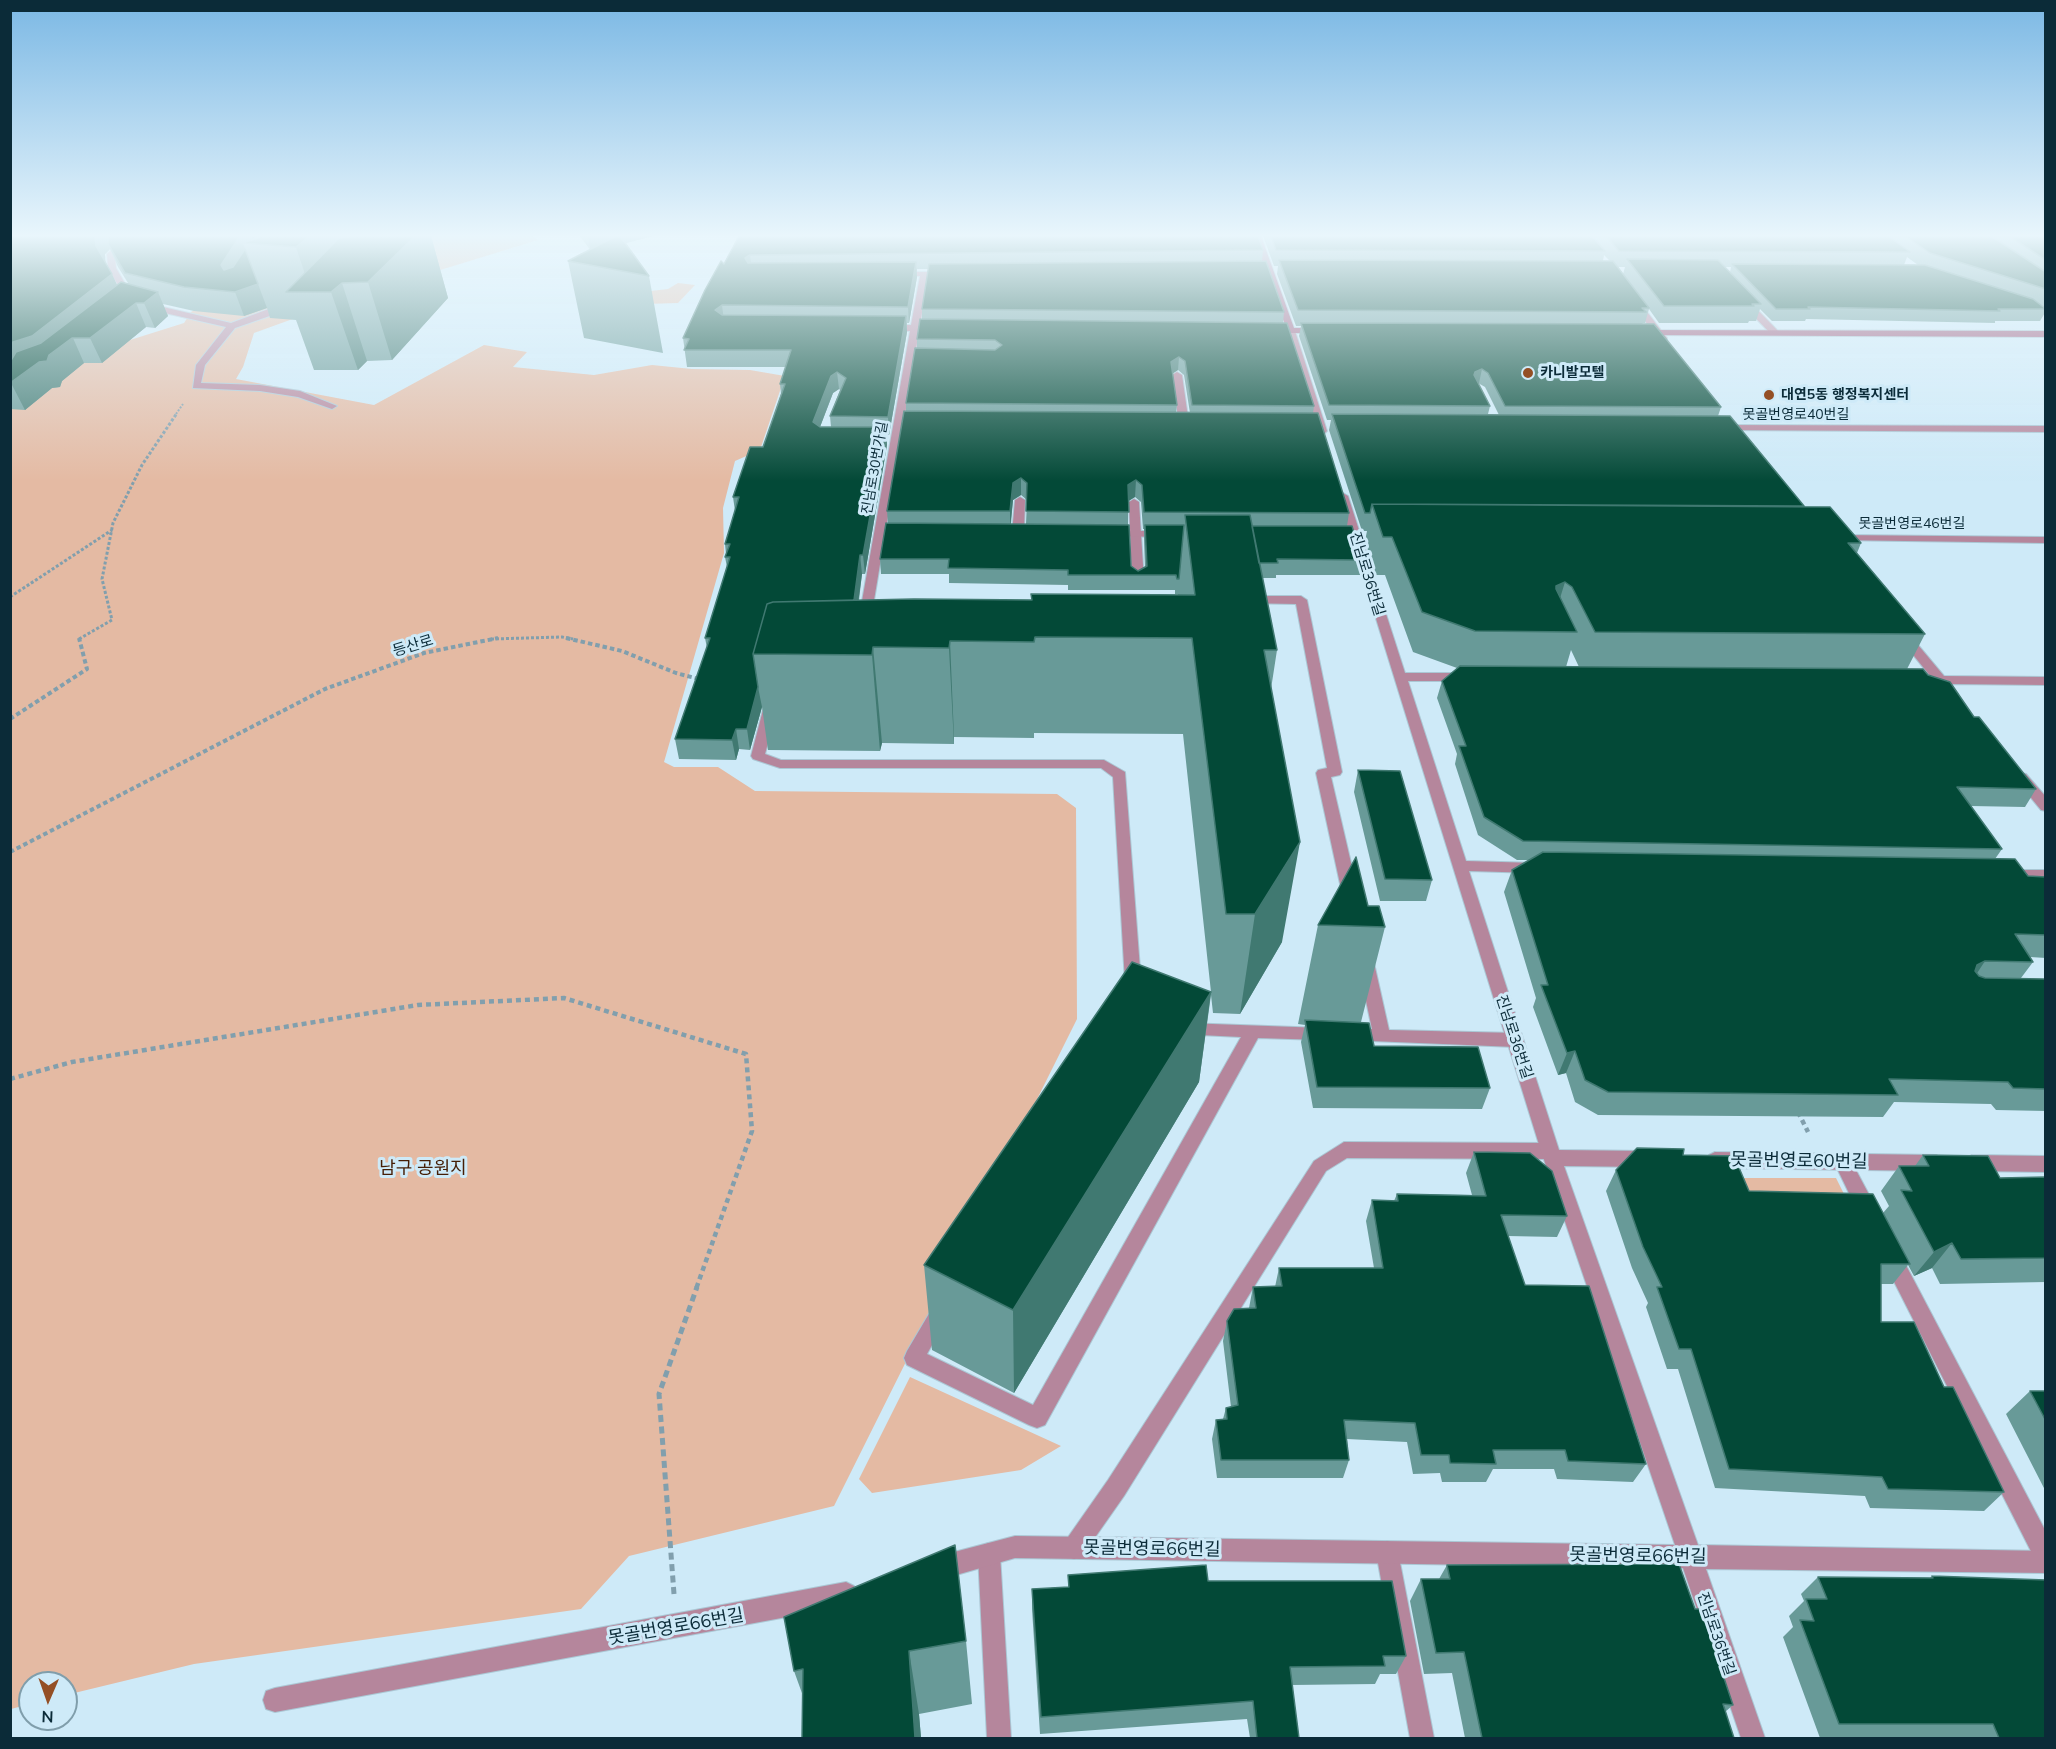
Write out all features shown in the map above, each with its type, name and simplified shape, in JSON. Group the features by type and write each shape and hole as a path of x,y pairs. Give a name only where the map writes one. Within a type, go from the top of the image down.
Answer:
{"main road":[{"path":"1286,318 1291,331 1326,331"},
{"path":"1634,333 2046,334"}],"street":[{"path":"196,318 232,326 256,318"},
{"name":"진남로30번가길","path":"864,626 885,533 890,440 898,422 915,357 917,318"},
{"path":"1646,318 1672,350"},
{"path":"1760,318 1775,333"},
{"path":"232,326 201,365 196,386 260,388 300,394 332,406"},
{"path":"879,328 950,328"},
{"path":"1267,331 1291,331 1327,447"},
{"path":"1177,375 1184,424"},
{"path":"898,422 910,422"},
{"path":"1172,424 1196,424"},
{"name":"못골번영로40번길","path":"1709,428 2046,429"},
{"name":"진남로36번길","path":"1338,480 1551,1155 1753,1738"},
{"path":"1018,533 1020,500"},
{"path":"1134,502 1138,581"},
{"path":"1101,534 1171,534"},
{"name":"못골번영로46번길","path":"1823,538 2046,540"},
{"path":"1229,600 1301,600 1335,772 1323,773 1354,910"},
{"path":"1898,628 1963,707"},
{"path":"1399,676 1481,677"},
{"path":"1917,680 2046,681"},
{"path":"774,695 758,756 780,764 1104,765 1119,775 1133,994"},
{"path":"2015,771 2046,807"},
{"path":"1460,867 1553,868"},
{"path":"1987,874 2046,875"},
{"path":"1362,944 1382,1036"},
{"path":"1169,1026 1180,1029 1254,1032 1515,1040"},
{"path":"949,1296 914,1359 1037,1418 1254,1032"},
{"path":"1074,1548 1116,1488 1320,1166 1344,1150 1670,1159"},
{"name":"못골번영로60번길","path":"1693,1160 2046,1164"},
{"path":"1843,1162 1875,1224"},
{"path":"1886,1245 2046,1557"},
{"name":"못골번영로66번길","path":"913,1575 1015,1547 2046,1562"},
{"path":"1387,1552 1422,1738"},
{"path":"989,1554 999,1738"},
{"name":"못골번영로66번길","path":"275,1700 838,1597 870,1588"}],"path":[{"path":"10,719 87,669 79,638 112,621 102,579 112,530 142,465 196,386"},
{"path":"10,597 112,530"},
{"name":"등산로","path":"10,852 325,689 424,653 498,638 562,637 622,651 676,673 705,681"},
{"path":"10,1079 72,1062 418,1005 564,998 746,1054 752,1131 658,1394 676,1627"},
{"path":"1797,1108 1821,1161"}],"green space":[{"name":"남구 공원지","path":"187,318 296,318 254,333 243,367 236,379 374,405 484,345 527,352 513,367 594,375 652,365 692,369 750,370 785,376 760,450 735,461 723,508 724,553 664,762 674,767 718,767 755,791 1057,794 1076,808 1077,1019 834,1506 629,1556 581,1609 194,1664 78,1692 78,1671 18,1671 18,1707 11,1709 10,333 73,358 184,323"},
{"path":"1734,1178 1836,1178 1851,1208 1747,1208"},
{"path":"910,1377 1061,1446 1021,1470 872,1493 859,1479"}],"building":[{"path":"10,318 56,318 32,336 10,343"},
{"path":"74,318 117,318 90,338 72,338 49,355 47,361 39,362 10,383 10,362 16,352 41,343"},
{"path":"692,318 906,318 888,417 830,416 846,378 837,372 831,376 813,422 820,427 886,427 863,555 860,555 854,600 767,604 753,654 758,687 747,729 736,729 732,740 675,739 710,638 705,638 730,557 725,557 730,544 725,544 739,497 733,497 750,447 763,447 785,384 780,384 791,350 684,350 689,339 683,338"},
{"path":"920,319 1287,323 1314,406 1192,405 1185,361 1179,357 1171,362 1177,405 906,403 915,348 995,350 1002,345 995,340 917,339"},
{"path":"1301,323 1654,324 1721,407 1505,406 1488,373 1482,369 1474,375 1490,406 1329,405"},
{"path":"904,411 1318,413 1349,513 1144,512 1142,485 1136,480 1128,485 1129,512 1026,511 1027,483 1021,478 1013,483 1010,511 887,511"},
{"path":"1332,414 1730,416 1804,506 1372,504 1370,513 1365,513"},
{"path":"1372,504 1830,507 1861,543 1848,543 1925,634 1595,632 1572,587 1565,582 1556,586 1556,589 1577,632 1475,631 1422,612 1392,537 1383,537"},
{"path":"1185,515 1250,515 1277,650 1264,650 1300,842 1255,914 1226,914 1192,638 1035,637 1034,642 950,641 949,648 873,647 872,655 753,654 767,604 773,602 914,599 1032,600 1031,594 1195,595"},
{"path":"886,523 1129,525 1131,566 1138,571 1147,566 1145,525 1184,525 1179,579 1176,575 1068,575 1068,570 948,568 949,559 880,559"},
{"path":"1252,526 1352,526 1362,560 1277,559 1278,563 1259,563"},
{"path":"1460,666 1923,669 1928,675 1950,682 1974,717 1979,717 2036,789 1957,787 2002,849 1523,841 1484,817 1459,746 1466,746 1442,681"},
{"path":"1358,770 1400,771 1432,880 1385,879"},
{"path":"1543,852 2015,859 2028,876 2046,877 2046,935 2015,934 2033,962 1985,961 1977,965 1975,971 1979,976 1985,978 2044,979 2046,981 2046,1089 2013,1088 2008,1082 1889,1079 1898,1095 1608,1092 1585,1080 1575,1051 1567,1053 1541,985 1548,985 1512,870"},
{"path":"1356,857 1368,906 1379,906 1385,927 1318,925"},
{"path":"1132,962 1211,992 1013,1310 924,1265"},
{"path":"1305,1020 1369,1023 1374,1046 1478,1047 1490,1088 1317,1087"},
{"path":"1637,1148 1684,1149 1683,1155 1734,1156 1749,1191 1873,1194 1910,1264 1881,1264 1881,1322 1914,1322 1944,1387 1953,1387 2004,1492 1888,1489 1882,1477 1729,1469 1691,1349 1679,1349 1657,1287 1662,1287 1643,1247 1616,1170"},
{"path":"1474,1152 1530,1153 1552,1171 1567,1216 1501,1215 1525,1285 1589,1286 1646,1464 1568,1461 1565,1450 1493,1450 1496,1464 1450,1463 1449,1455 1421,1455 1415,1423 1344,1420 1349,1460 1221,1460 1216,1420 1227,1419 1226,1408 1238,1405 1227,1321 1234,1309 1256,1308 1253,1287 1282,1286 1279,1268 1383,1268 1372,1200 1398,1201 1397,1194 1486,1196"},
{"path":"1923,1155 1988,1156 2000,1178 2046,1177 2046,1258 1961,1259 1952,1243 1934,1252 1901,1190 1912,1191 1899,1166 1929,1166"},
{"path":"2030,1391 2046,1391 2046,1421"},
{"path":"955,1545 966,1641 909,1651 915,1738 802,1738 803,1669 794,1671 784,1617"},
{"path":"1679,1564 1695,1609 1701,1609 1733,1705 1723,1704 1734,1738 1482,1738 1464,1652 1436,1653 1421,1579 1450,1579 1447,1565"},
{"path":"1206,1565 1208,1581 1392,1581 1406,1656 1383,1656 1385,1666 1290,1667 1299,1738 1257,1738 1253,1701 1041,1717 1032,1589 1069,1587 1068,1575"},
{"path":"1932,1576 2046,1580 2046,1738 1999,1738 1993,1724 1839,1724 1800,1620 1814,1621 1806,1599 1827,1599 1818,1577 1933,1578"}],"place":[{"name":"카니발모텔","path":"1528,373"},
{"name":"대연5동 행정복지센터","path":"1769,395"}]}
